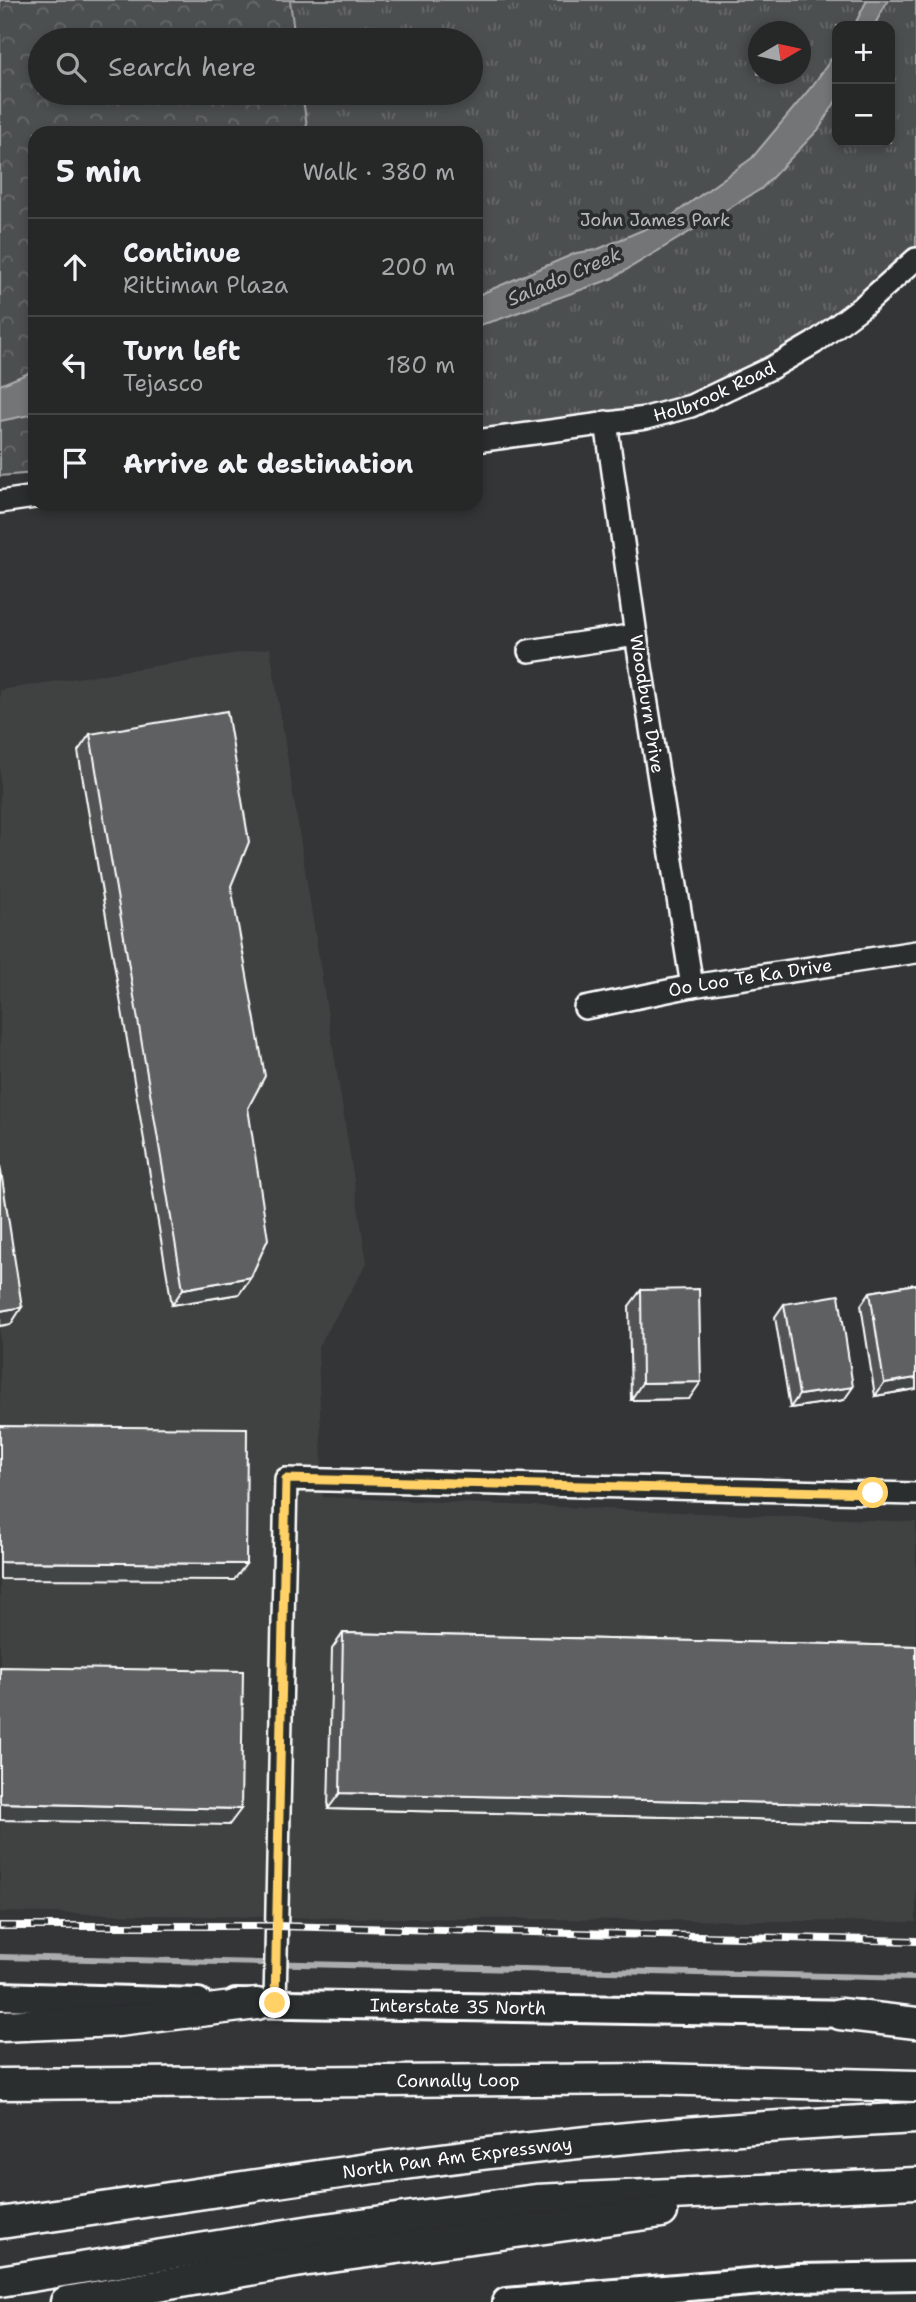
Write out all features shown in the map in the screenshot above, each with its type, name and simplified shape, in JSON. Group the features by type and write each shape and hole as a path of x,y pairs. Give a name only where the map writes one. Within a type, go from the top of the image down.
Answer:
{"highway":[{"path":"0,2026 118,2021 266,2003"},
{"path":"841,2014 916,2023"},
{"name":"Connally Loop","path":"0,2084 655,2079 916,2086"},
{"name":"North Pan Am Expressway","path":"0,2222 576,2143 705,2131 916,2118"},
{"path":"0,2281 318,2230 536,2200 916,2183"},
{"path":"66,2302 301,2261 860,2185"}],"main road":[{"name":"Interstate 35 North","path":"0,1996 916,2016"},
{"path":"506,2302 798,2278 916,2276"}],"street":[{"name":"Holbrook Road","path":"483,440 646,418 691,405 771,368 814,343 916,259"},
{"name":"Woodburn Drive","path":"606,422 636,635 692,986"},
{"path":"0,502 28,498"},
{"path":"529,650 636,635"},
{"name":"Oo Loo Te Ka Drive","path":"585,1008 692,986 916,952"},
{"path":"266,2003 274,1963 286,1479 916,1494"}],"shaded area":[{"path":"270,648 367,1263 318,1347 323,1497 916,1522 916,1922 257,1917 0,1912 0,690"}],"green space":[{"path":"0,0 916,0 916,231 483,135 483,126 28,126 28,474 0,476"},
{"name":"John James Park","path":"290,0 916,0 916,253 837,325 734,385 606,422 483,432 483,126 307,126 304,105 483,105 483,28 294,28"}],"water":[{"path":"867,0 888,0 877,21 856,21"},
{"name":"Salado Creek","path":"832,58 832,107 819,129 761,189 611,279 483,324 483,293 576,253 596,250 666,220 752,158"},
{"path":"28,373 28,415 0,421 0,385"}],"building":[{"path":"227,711 249,842 231,886 265,1076 248,1108 268,1239 251,1277 183,1289 90,734"},
{"path":"0,1165 22,1307 0,1311"},
{"path":"916,1284 916,1378 884,1383 870,1292"},
{"path":"699,1289 701,1382 642,1383 641,1290"},
{"path":"839,1295 853,1387 799,1395 784,1304"},
{"path":"0,1426 247,1428 246,1564 0,1562"},
{"path":"343,1633 916,1646 916,1806 340,1793"},
{"path":"0,1667 243,1671 241,1809 1,1803"}],"waterway":[{"path":"0,1957 916,1978"}],"railway":[{"path":"0,1926 275,1926 916,1941"}],"route":[{"path":"275,2003 286,1479 873,1493"}]}
